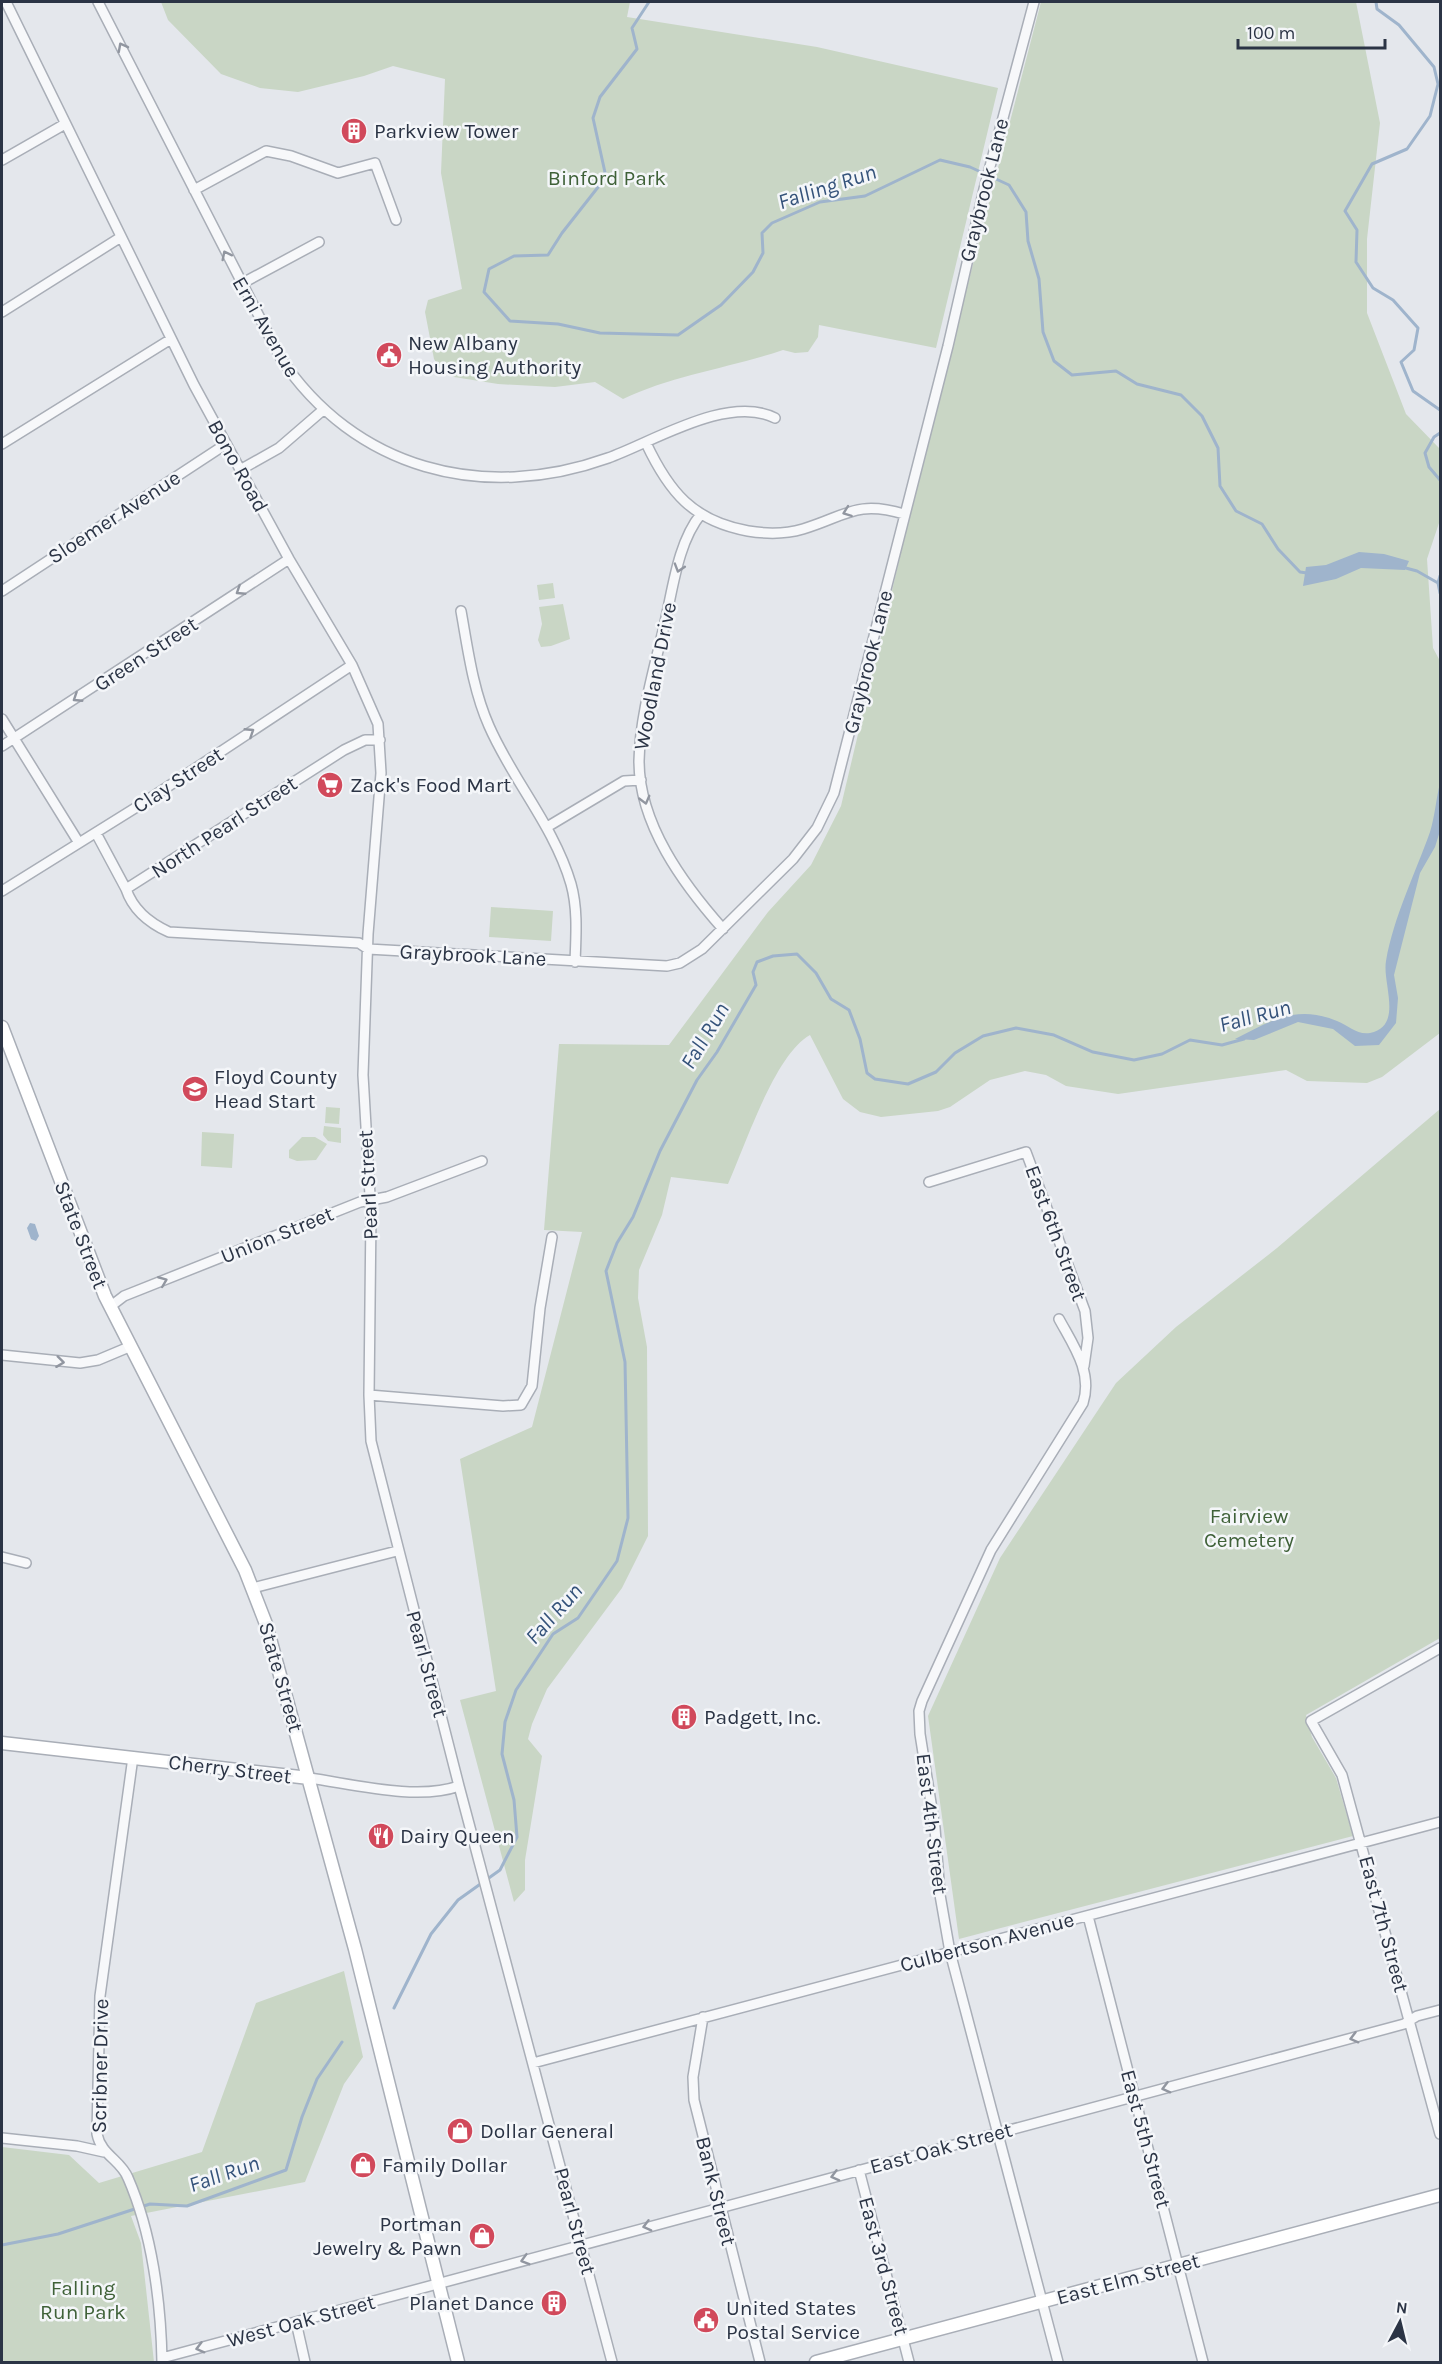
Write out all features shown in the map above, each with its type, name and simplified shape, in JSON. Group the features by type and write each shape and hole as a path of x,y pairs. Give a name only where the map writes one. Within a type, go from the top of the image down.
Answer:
{"main road":[{"name":"State Street","path":"2,1027 129,1347 254,1588 356,1949 458,2362"},
{"name":"Cherry Street","path":"2,1743 309,1778"},
{"name":"East Elm Street","path":"816,2362 1440,2195"}],"street":[{"name":"Bono Road","path":"6,2 171,339 289,559 352,665 375,716 380,740 380,781 368,949"},
{"name":"Erni Avenue","path":"98,2 280,357 299,384 323,410 349,431 382,450 444,472 476,477 510,478 555,474 608,458 691,423 738,411 755,411 775,418"},
{"name":"Graybrook Lane","path":"126,889 140,913 153,924 169,932 360,943 368,949 667,966 680,963 697,953 723,929 793,859 827,811 841,771 948,346 989,168 1034,2"},
{"path":"2,160 65,124"},
{"path":"194,190 266,151 291,156 338,173 375,163 396,220"},
{"path":"2,312 121,237"},
{"path":"241,284 319,242"},
{"path":"2,444 171,339"},
{"path":"240,470 279,448 323,410"},
{"path":"645,443 670,486 681,499 701,514 725,526 758,533 777,533 804,529 863,507 904,514"},
{"name":"Sloemer Avenue","path":"2,591 226,444"},
{"name":"Woodland Drive","path":"701,514 689,531 659,646 640,744 641,780 651,820 665,848 698,898 723,929"},
{"name":"Green Street","path":"2,746 289,559"},
{"path":"461,611 478,696 488,723 505,758 547,827 571,886 576,930 575,962"},
{"name":"Clay Street","path":"2,891 352,665"},
{"path":"2,719 79,843"},
{"name":"North Pearl Street","path":"96,832 126,889 344,750 365,740 380,740"},
{"path":"547,827 624,781 641,780"},
{"name":"Pearl Street","path":"368,949 363,1080 370,1198 369,1395 371,1441 397,1551 612,2362"},
{"name":"East 6th Street","path":"929,1182 1026,1152 1085,1315 1088,1338 1084,1368"},
{"name":"Union Street","path":"111,1306 124,1296 370,1198 396,1194 482,1161"},
{"path":"369,1395 503,1407 521,1404 528,1396 532,1386 541,1298 552,1237"},
{"name":"East 4th Street","path":"1058,2362 950,1952 940,1894 935,1828 920,1734 919,1711 991,1550 1083,1403 1087,1387 1084,1368 1059,1319"},
{"path":"2,1355 81,1363 98,1360 129,1347"},
{"path":"254,1588 397,1551"},
{"path":"2,1557 26,1563"},
{"name":"East 7th Street","path":"1440,1648 1311,1721 1342,1775 1440,2134"},
{"name":"Scribner Drive","path":"133,1757 100,1996 97,2134 104,2152 127,2174 144,2227 154,2279 162,2360"},
{"name":"Cherry Street","path":"309,1778 425,1792 446,1791 459,1786"},
{"name":"Culbertson Avenue","path":"533,2063 1440,1822"},
{"name":"East 5th Street","path":"1088,1916 1203,2362"},
{"name":"East Oak Street","path":"439,2284 1411,2022 1417,2016 1440,2010"},
{"name":"Bank Street","path":"704,2018 693,2088 720,2207 760,2362"},
{"path":"2,2138 78,2146 104,2152"},
{"name":"East 3rd Street","path":"859,2170 909,2362"},
{"name":"West Oak Street","path":"162,2360 439,2284"},
{"path":"296,2322 305,2362"}],"green space":[{"name":"Binford Park","path":"161,2 630,2 627,17 817,47 998,88 936,348 819,325 818,337 808,352 795,353 783,350 662,384 623,399 595,382 555,387 498,384 454,377 441,370 434,359 425,312 428,300 462,289 441,173 445,79 393,66 364,76 298,92 260,88 221,74 168,20"},
{"path":"1041,2 1356,2 1380,123 1367,239 1367,313 1406,414 1440,449 1440,520 1427,559 1433,648 1440,661 1440,1033 1382,1077 1367,1083 1307,1081 1286,1070 1118,1094 1066,1086 1046,1075 1025,1071 990,1080 950,1107 938,1111 881,1117 860,1112 843,1099 810,1035 797,1045 773,1080 762,1102 728,1184 671,1177 662,1215 639,1270 638,1298 647,1347 648,1536 622,1588 547,1689 532,1724 528,1739 542,1756 525,1860 525,1890 514,1902 460,1700 496,1691 460,1459 532,1427 582,1232 544,1230 559,1044 669,1045 768,912 811,865 841,806 930,430"},
{"path":"553,583 555,598 539,600 537,585"},
{"path":"563,604 570,639 541,647 538,640 542,624 539,607"},
{"path":"491,907 553,911 551,941 489,937"},
{"path":"326,1107 340,1108 339,1124 325,1123"},
{"name":"Fairview Cemetery","path":"1440,1109 1440,1638 1306,1715 1312,1737 1336,1778 1353,1836 959,1939 928,1716 1000,1558 1116,1383 1176,1327 1277,1248"},
{"path":"324,1126 341,1128 341,1143 328,1141 323,1135"},
{"path":"202,1132 234,1134 232,1168 201,1166"},
{"path":"302,1137 315,1137 327,1144 316,1160 297,1161 289,1158 289,1150"},
{"name":"Falling Run Park","path":"344,1971 363,2057 344,2084 305,2182 131,2216 141,2243 154,2362 2,2362 2,2147 69,2155 99,2183 202,2152 256,2003"}],"water":[{"path":"1359,552 1384,554 1409,561 1405,570 1361,568 1336,579 1303,586 1306,567 1326,565"},
{"path":"1440,783 1440,831 1435,847 1420,873 1394,975 1398,998 1396,1023 1379,1045 1355,1046 1333,1029 1298,1022 1254,1040 1235,1039 1272,1021 1296,1014 1322,1016 1365,1033 1380,1029 1386,1022 1389,1003 1386,961 1399,911 1430,832"},
{"path":"30,1223 35,1224 39,1236 36,1241 31,1239 27,1228"}],"waterway":[{"name":"Falling Run","path":"649,2 632,28 637,49 600,97 593,118 606,177 562,233 548,255 514,256 489,269 484,292 510,321 558,324 600,333 678,335 721,305 753,272 763,253 762,233 772,223 820,202 865,196 940,160 970,167 1009,185 1026,212 1028,241 1039,279 1043,332 1054,361 1072,375 1116,371 1137,384 1181,395 1202,416 1218,448 1220,486 1236,511 1262,524 1278,549 1300,572 1307,573"},
{"name":"Fall Run","path":"1376,2 1377,9 1399,25 1434,67 1438,84 1430,116 1407,149 1372,164 1345,211 1357,230 1356,262 1373,288 1393,300 1418,328 1414,350 1401,362 1413,391 1440,410"},
{"name":"Fall Run","path":"1440,433 1434,437 1425,453 1429,467 1440,480"},
{"name":"Falling Run","path":"1402,567 1417,571 1438,583"},
{"name":"Falling Run","path":"1440,576 1438,583 1440,593"},
{"name":"Fall Run","path":"394,2008 431,1934 458,1900 500,1870 517,1837 514,1800 502,1754 505,1722 516,1690 553,1634 578,1618 617,1561 628,1518 625,1362 606,1271 617,1243 633,1217 660,1151 697,1080 717,1052 756,985 753,972 757,962 773,956 797,954 816,973 831,999 849,1010 860,1039 867,1073 875,1079 908,1084 936,1072 955,1053 983,1036 1016,1028 1054,1035 1093,1052 1134,1060 1162,1054 1190,1040 1222,1045 1244,1039"},
{"name":"Fall Run","path":"2,2245 58,2234 150,2204 187,2206 286,2170 302,2117 317,2079 342,2042"}],"place":[{"name":"Parkview Tower","path":"354,131"},
{"name":"New Albany Housing Authority","path":"389,355"},
{"name":"Zack's Food Mart","path":"330,785"},
{"name":"Floyd County Head Start","path":"195,1089"},
{"name":"Padgett, Inc.","path":"684,1717"},
{"name":"Dairy Queen","path":"381,1836"},
{"name":"Dollar General","path":"460,2131"},
{"name":"Family Dollar","path":"363,2165"},
{"name":"Portman Jewelry & Pawn","path":"482,2236"},
{"name":"Planet Dance","path":"554,2303"},
{"name":"United States Postal Service","path":"706,2320"}]}
